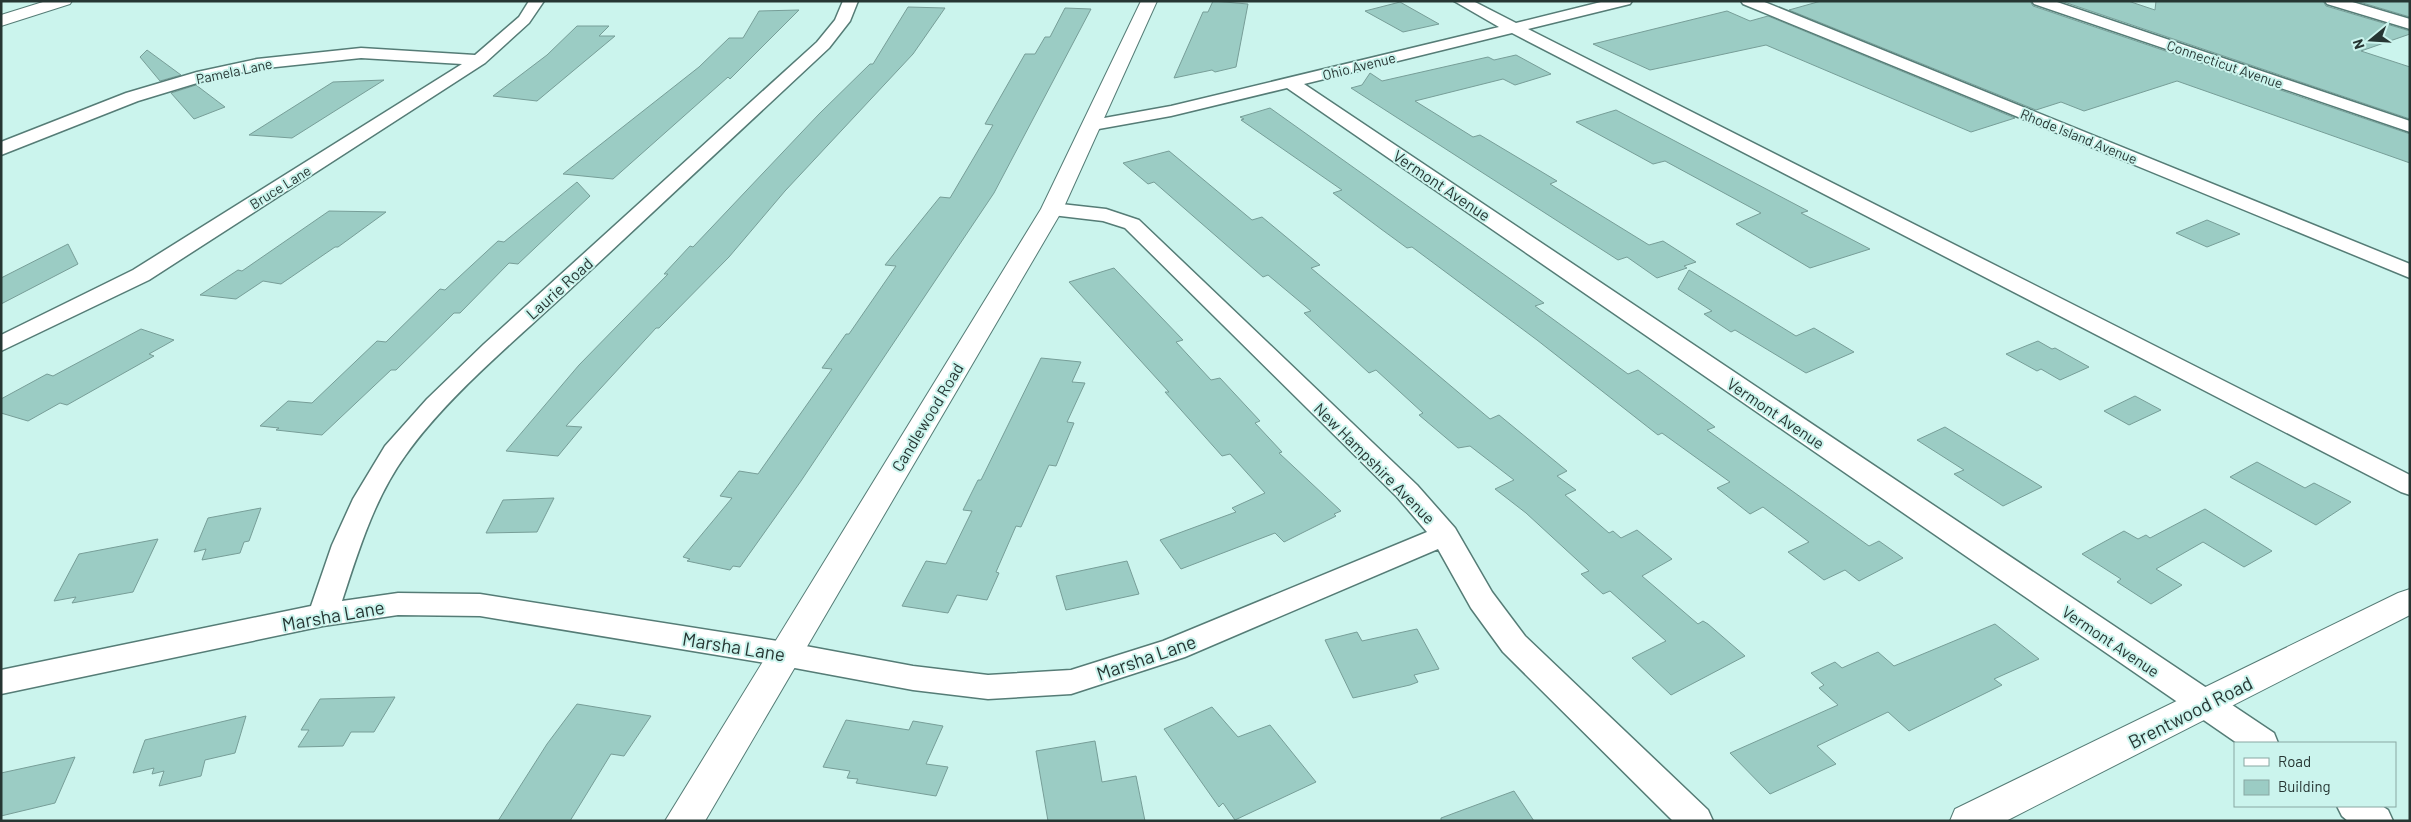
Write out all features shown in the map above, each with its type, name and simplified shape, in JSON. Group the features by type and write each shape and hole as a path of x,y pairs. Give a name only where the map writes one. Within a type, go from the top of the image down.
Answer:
{"street":[{"path":"1,21 64,1"},
{"name":"Bruce Lane","path":"1,344 141,275 479,60 524,20 537,1"},
{"name":"Laurie Road","path":"323,615 346,545 367,499 400,445 436,404 492,349 823,45 842,21 852,1"},
{"name":"Candlewood Road","path":"684,821 1052,209 1093,125 1149,1"},
{"path":"1461,1 2410,486"},
{"name":"Ohio Avenue","path":"1093,125 1171,111 1291,83 1624,1"},
{"name":"Rhode Island Avenue","path":"1748,1 2410,272"},
{"name":"Connecticut Avenue","path":"2039,1 2410,127"},
{"path":"2332,1 2410,24"},
{"name":"Pamela Lane","path":"1,149 132,97 203,76 257,64 361,53 479,60"},
{"name":"Vermont Avenue","path":"1291,83 2261,742"},
{"name":"New Hampshire Avenue","path":"1052,209 1106,215 1132,224 1407,491 1445,535 1481,600 1514,644 1696,821"},
{"name":"Marsha Lane","path":"1,682 323,615 398,604 480,606 784,654 913,678 988,687 1070,682 1174,650 1445,535"},
{"name":"Brentwood Road","path":"1969,821 2410,601"},
{"path":"2355,807 2376,821"}],"building":[{"path":"1213,1 1248,4 1236,67 1174,78 1203,12 1208,12"},
{"path":"1821,1 2030,1 2033,6 2410,134 2410,163 2177,81 2084,111 2061,102 2036,110 1789,10"},
{"path":"2061,1 2128,1 2155,10 2156,1 2323,1 2326,6 2410,31 2410,34 2361,51 2410,67 2410,119"},
{"path":"2356,1 2410,1 2410,17"},
{"path":"1400,2 1439,24 1403,32 1365,11"},
{"path":"908,7 945,8 913,54 785,191 729,257 659,328 656,328 566,426 582,427 558,456 506,451 579,365 668,274 664,274 690,246 693,247 819,114 870,64 873,64"},
{"path":"1065,8 1091,9 994,193 801,481 740,567 733,566 730,570 687,561 690,559 683,557 732,498 720,496 739,471 758,474 832,369 822,368 846,334 849,334 896,266 885,265 940,197 950,198 993,125 985,124 1025,54 1035,54 1045,37 1050,37"},
{"path":"799,10 730,79 728,77 613,179 563,174 699,67 729,38 743,38 759,11"},
{"path":"1727,11 1750,21 1768,16 2015,118 1971,132 1766,45 1650,70 1593,44"},
{"path":"577,26 609,26 599,36 615,36 537,101 493,96 547,55"},
{"path":"147,50 181,75 160,81 140,57"},
{"path":"1516,55 1551,74 1515,85 1503,79 1415,101 1473,137 1480,135 1557,181 1550,184 1649,245 1663,241 1696,262 1684,266 1687,268 1657,278 1627,257 1618,260 1351,88 1362,85 1370,73 1382,81 1488,57 1494,60"},
{"path":"384,80 292,138 249,135 333,82"},
{"path":"196,85 225,107 194,119 171,93"},
{"path":"1270,108 1544,303 1535,306 1628,374 1638,370 1715,427 1707,430 1869,546 1879,541 1903,558 1859,581 1845,570 1824,580 1788,552 1809,542 1763,507 1750,514 1717,488 1730,482 1662,433 1658,435 1537,340 1412,247 1407,248 1333,193 1342,190 1241,120 1244,119 1240,117"},
{"path":"1616,110 1808,211 1801,213 1870,249 1810,268 1736,224 1761,213 1665,161 1653,164 1576,122"},
{"path":"1169,151 1252,220 1262,217 1320,265 1311,268 1490,419 1499,415 1567,471 1557,476 1576,490 1565,495 1609,533 1613,531 1621,538 1637,530 1672,559 1642,576 1698,624 1703,621 1708,624 1745,656 1671,695 1632,658 1666,641 1610,591 1603,594 1581,574 1589,571 1526,513 1495,489 1514,480 1470,446 1458,448 1419,415 1423,413 1376,370 1369,373 1304,313 1311,311 1268,275 1263,277 1154,182 1148,184 1123,163"},
{"path":"577,182 590,196 518,264 509,263 460,313 454,313 396,370 391,370 322,435 276,430 279,428 260,426 288,401 312,403 377,341 386,342 440,289 445,290 498,241 504,242"},
{"path":"329,211 386,212 338,247 335,247 281,284 263,281 236,299 200,295 238,270 242,271"},
{"path":"2207,220 2240,234 2207,247 2176,233"},
{"path":"68,244 78,264 1,304 1,278"},
{"path":"1114,268 1183,340 1176,342 1211,380 1220,378 1260,421 1255,423 1282,452 1279,453 1341,511 1334,514 1336,516 1284,542 1275,533 1181,569 1160,540 1236,512 1232,508 1265,493 1230,454 1222,456 1165,392 1169,392 1069,282"},
{"path":"1689,270 1796,336 1814,328 1854,352 1806,373 1735,330 1731,332 1704,314 1712,311 1678,289"},
{"path":"141,329 174,340 149,354 154,356 67,405 60,403 28,421 1,413 1,399 47,374 53,376"},
{"path":"2038,341 2089,367 2060,380 2041,369 2037,371 2006,354"},
{"path":"1041,358 1081,362 1072,382 1085,383 1067,422 1074,423 1056,466 1049,465 1021,527 1016,526 996,572 999,573 987,600 957,595 948,613 902,606 926,561 946,564 972,511 963,510 978,480 981,480"},
{"path":"2135,396 2161,410 2129,425 2104,411"},
{"path":"1945,427 2042,487 2003,506 1954,474 1964,470 1917,440"},
{"path":"2257,462 2305,488 2314,483 2351,502 2316,525 2230,477"},
{"path":"554,498 537,532 486,533 503,500"},
{"path":"261,508 249,541 244,542 240,553 202,560 206,549 194,552 208,518"},
{"path":"2205,509 2272,551 2244,567 2203,542 2156,569 2182,585 2151,604 2117,582 2121,579 2082,554 2124,531 2138,539 2146,535 2150,538"},
{"path":"158,539 133,592 72,603 76,597 54,601 79,554"},
{"path":"1127,561 1139,594 1066,610 1056,576"},
{"path":"1995,624 2039,659 1994,679 2002,685 1909,731 1888,712 1817,746 1836,764 1770,794 1730,753 1838,705 1819,688 1824,685 1811,673 1835,662 1842,668 1878,652 1894,666"},
{"path":"1417,629 1439,669 1414,675 1418,682 1410,685 1353,698 1325,640 1357,632 1362,641"},
{"path":"395,697 374,732 351,732 343,746 298,747 309,730 301,730 320,699"},
{"path":"577,704 651,716 624,756 611,754 570,821 498,821 547,744"},
{"path":"1212,707 1238,737 1270,725 1316,782 1235,820 1223,803 1219,807 1164,729"},
{"path":"246,716 235,753 205,760 201,776 159,786 164,771 152,774 154,768 133,773 145,740"},
{"path":"846,720 909,730 913,721 943,726 926,764 948,767 936,796 856,783 858,779 847,778 850,771 823,767"},
{"path":"1095,741 1102,782 1136,776 1145,821 1048,821 1036,751"},
{"path":"75,757 55,803 1,816 1,773"},
{"path":"1514,791 1534,821 1441,821 1441,818"}]}
